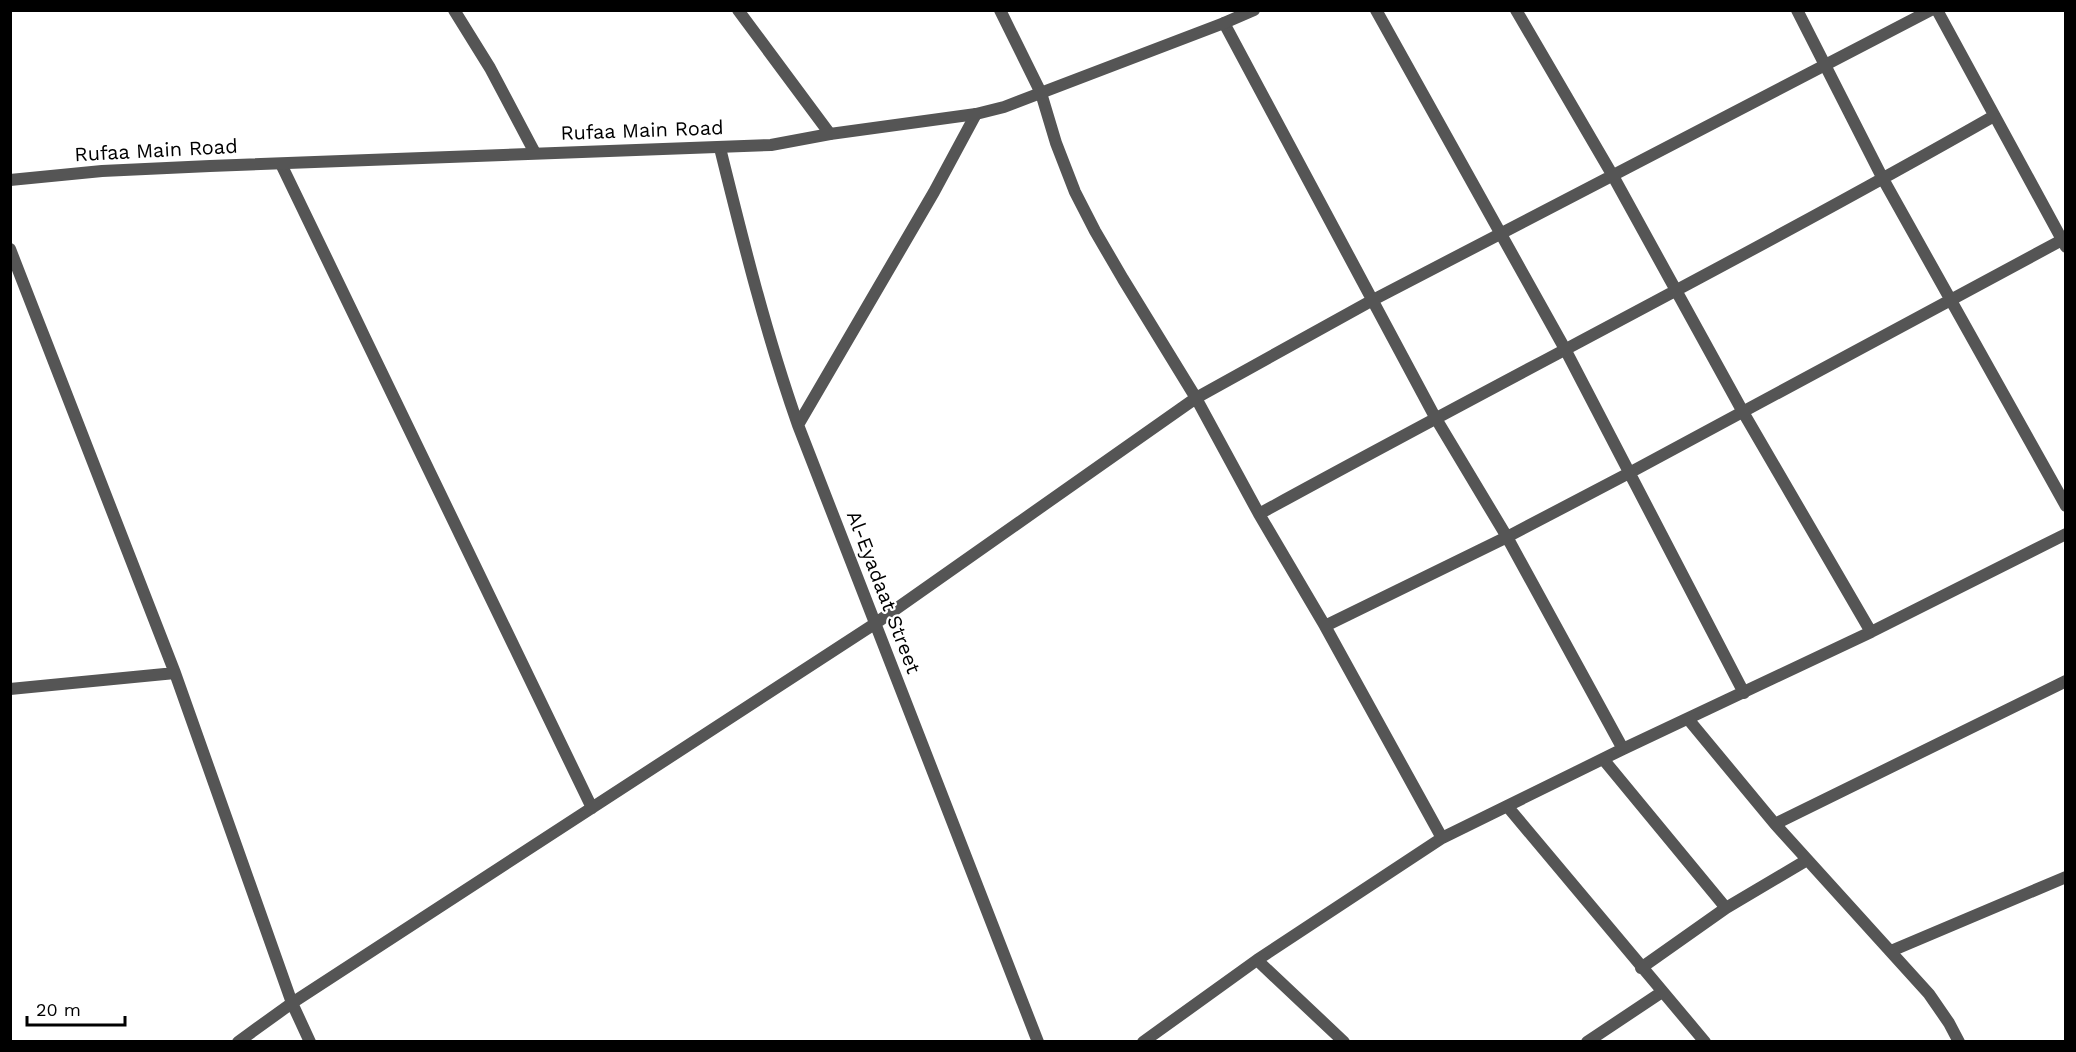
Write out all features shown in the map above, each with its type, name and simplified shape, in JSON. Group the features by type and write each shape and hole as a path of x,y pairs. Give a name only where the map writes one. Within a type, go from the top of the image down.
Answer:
{"street":[{"path":"454,10 490,68 535,153"},
{"path":"738,10 830,134"},
{"path":"1000,10 1041,93 1056,143 1075,192 1123,279 1196,398 1258,514 1325,626 1442,838"},
{"name":"Rufaa Main Road","path":"10,180 102,171 771,145 830,134 976,114 1004,107 1254,10"},
{"path":"1376,10 1566,349 1744,693"},
{"path":"1516,10 1613,176 1743,412 1871,632"},
{"path":"1797,10 1883,179 2066,506"},
{"path":"238,1041 292,1003 876,623 1196,398 1371,301 1930,10"},
{"path":"1325,626 1508,537 1951,301 2064,244 1938,10"},
{"path":"1224,23 1371,301 1435,417 1508,537 1623,749"},
{"path":"798,426 934,192 976,114"},
{"path":"1258,514 1435,417 1883,179 1994,116"},
{"name":"Al-Eyadaat Street","path":"720,148 759,302 775,359 798,426 1038,1041"},
{"path":"281,164 592,808"},
{"path":"10,249 175,673 292,1003 310,1041"},
{"path":"1143,1041 1257,960 1442,838 1623,749 1871,632 2066,534"},
{"path":"10,689 175,673"},
{"path":"1775,824 2066,681"},
{"path":"1688,719 1775,824 1929,994 1959,1041"},
{"path":"1603,759 1726,908"},
{"path":"1507,806 1641,968 1705,1041"},
{"path":"1641,968 1726,908 1807,860"},
{"path":"1891,951 2066,877"},
{"path":"1257,960 1344,1041"},
{"path":"1587,1041 1662,992"}]}
